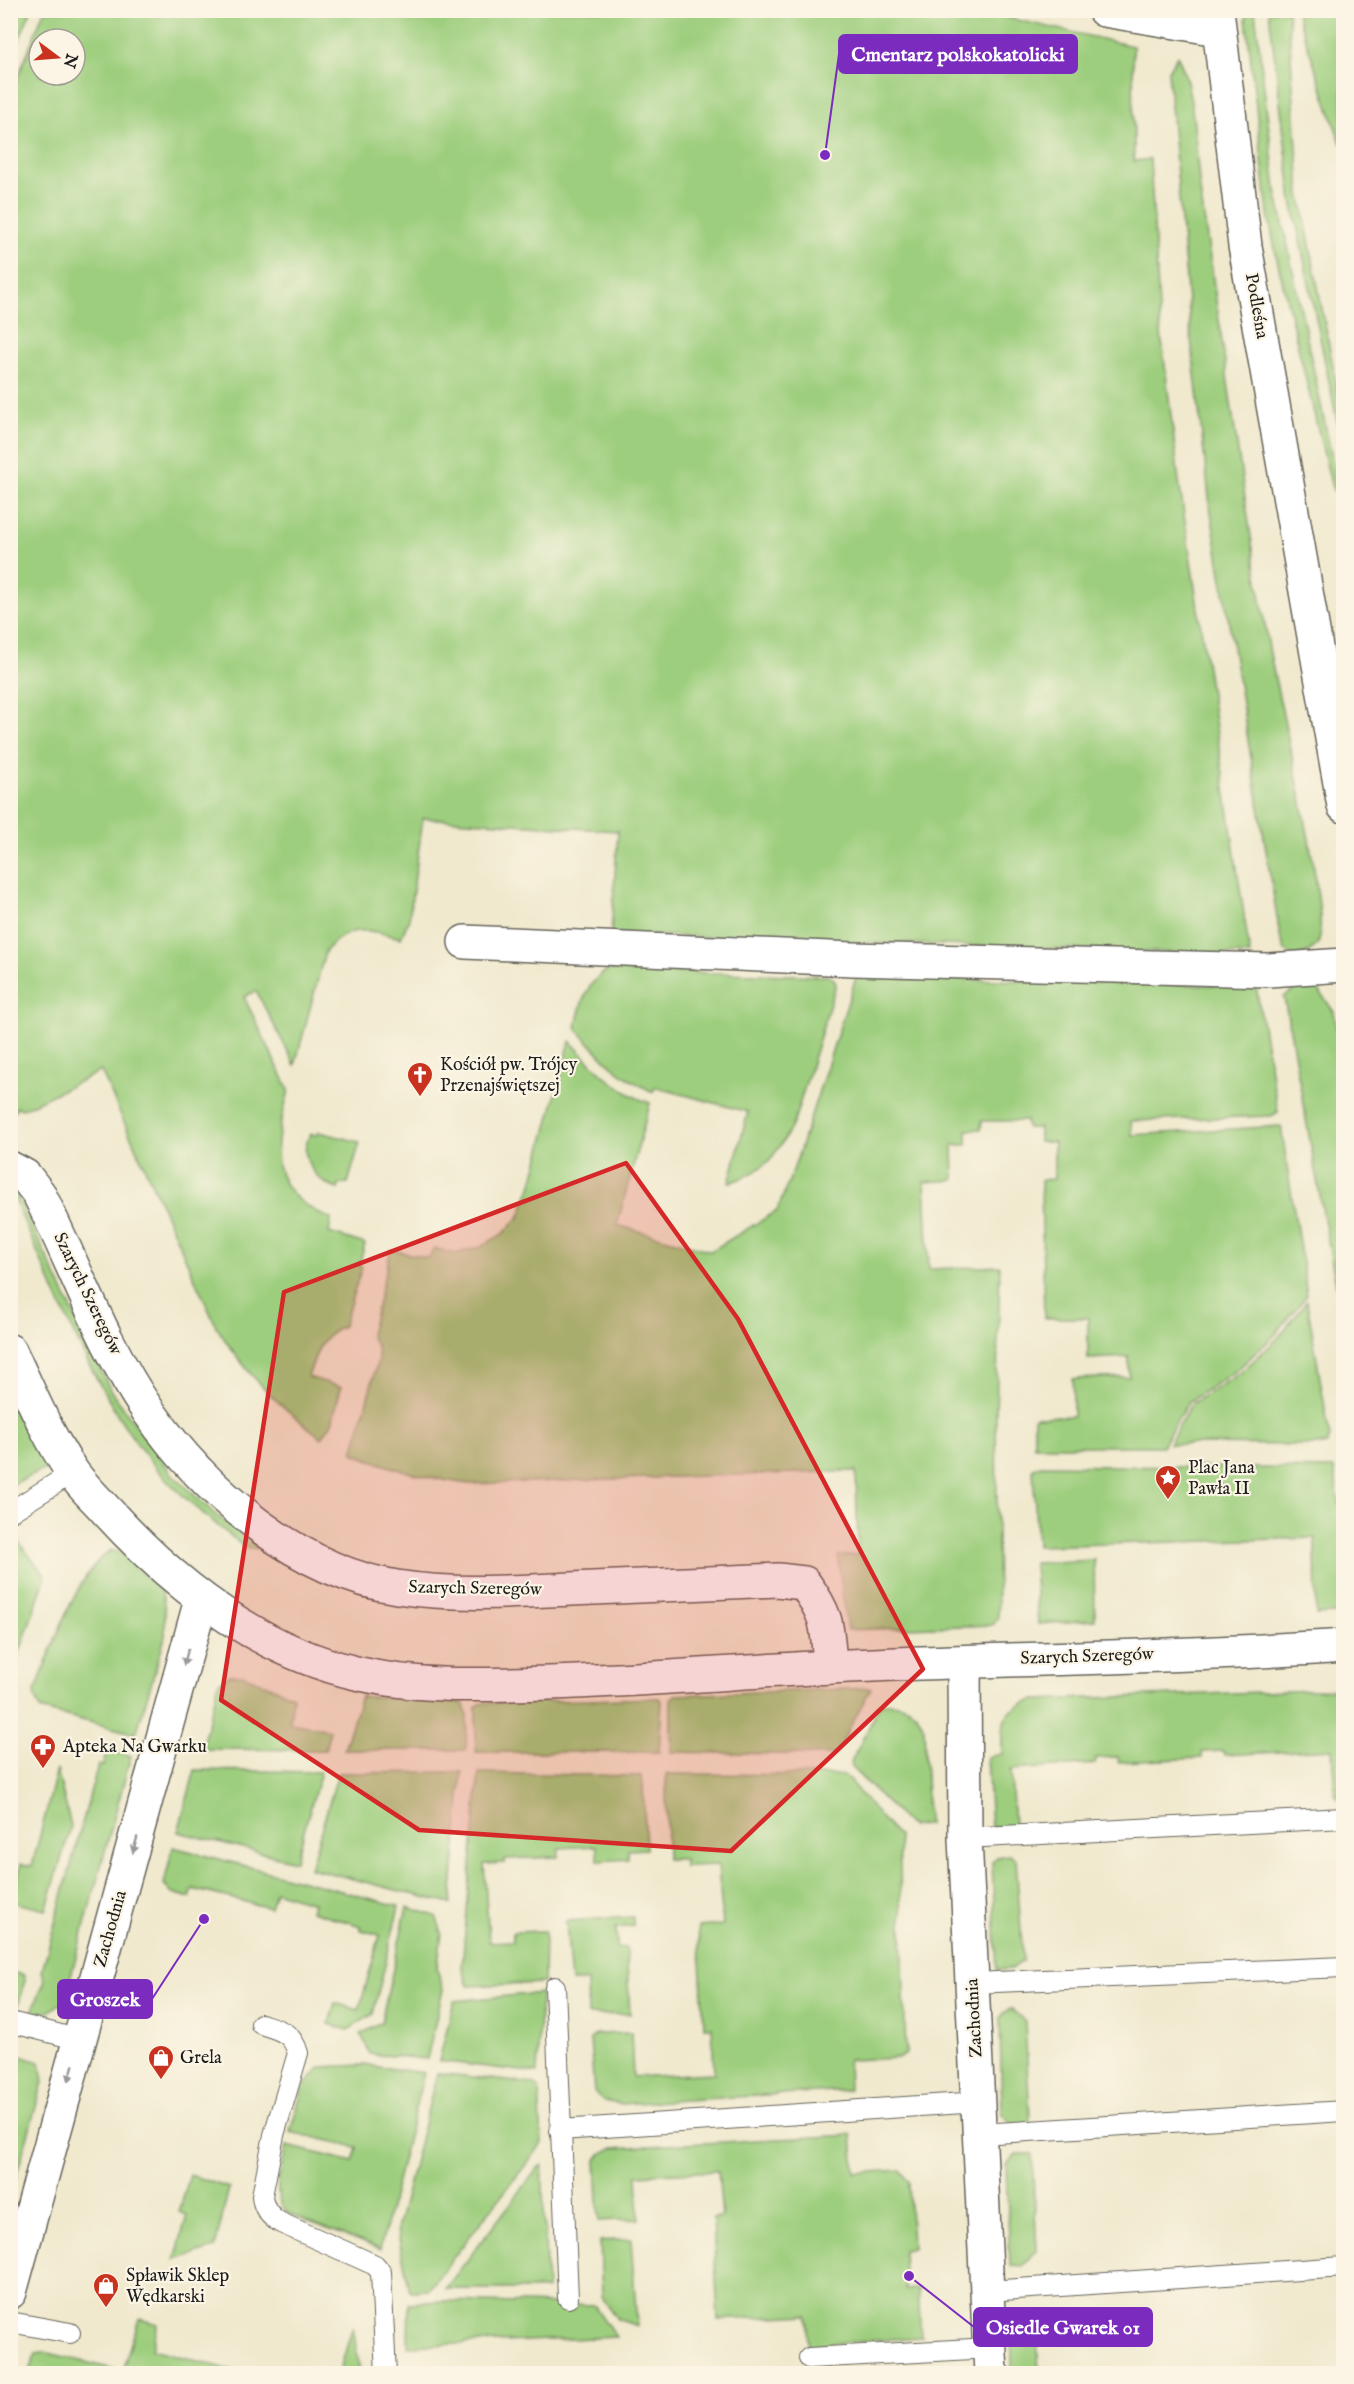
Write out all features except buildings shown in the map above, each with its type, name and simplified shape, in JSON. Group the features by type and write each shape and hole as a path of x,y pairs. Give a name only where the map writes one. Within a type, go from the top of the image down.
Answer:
{"street":[{"path":"1104,10 1218,20"},
{"name":"Podleśna","path":"1218,20 1245,246 1344,806"},
{"path":"465,942 853,959 1268,970 1344,965"},
{"name":"Szarych Szeregów","path":"10,1168 25,1176 39,1194 119,1361 149,1411 181,1455 217,1490 284,1543 308,1556 374,1581 395,1587 449,1592 505,1592 778,1580 804,1583 822,1607 828,1629 830,1667"},
{"name":"Szarych Szeregów","path":"10,1351 45,1425 72,1473 137,1545 201,1600 276,1644 320,1663 358,1674 411,1682 473,1685 652,1680 830,1667 1344,1646"},
{"name":"Zachodnia","path":"10,2292 201,1600"},
{"name":"Zachodnia","path":"964,1662 965,1838 990,2361"}],"lane":[{"path":"10,1512 72,1473"},
{"path":"965,1838 1344,1818"},
{"path":"973,1983 1344,1967"},
{"path":"555,1987 568,2298"},
{"path":"10,2022 80,2040"},
{"path":"261,2024 286,2032 295,2042 298,2053 274,2135 262,2204 274,2219 281,2223 375,2265 381,2272 386,2373"},
{"path":"560,2130 980,2118 1344,2111"},
{"path":"988,2291 1344,2266"},
{"path":"10,2322 70,2333"},
{"path":"809,2358 990,2361"}],"highlighted area":[{"path":"626,1163 738,1319 923,1669 731,1851 419,1830 221,1700 284,1292"}],"green space":[{"path":"974,10 1133,46 1134,161 1150,159 1160,325 1179,481 1250,955 611,934 618,831 423,818 409,919 401,938 369,931 351,932 334,942 325,952 295,1065 256,991 244,997 289,1090 277,1150 278,1166 284,1181 294,1195 309,1207 331,1219 329,1233 365,1244 359,1265 362,1267 343,1326 329,1334 324,1340 308,1377 341,1387 332,1423 322,1438 305,1425 251,1374 216,1326 101,1071 23,1109 17,1107 11,1116 10,97 27,54 27,87 87,87 87,27 38,27 44,11"},
{"path":"10,11 31,11 11,58"},
{"path":"1249,11 1255,11 1276,190 1341,501 1332,488 1268,214 1246,18"},
{"path":"1269,11 1288,11 1300,193 1343,419 1343,450 1292,201"},
{"path":"1296,11 1343,11 1343,144 1341,144"},
{"path":"1177,56 1188,86 1191,104 1201,197 1261,601 1303,807 1318,894 1320,925 1318,943 1311,950 1295,957 1285,951 1280,936 1210,506 1192,348 1168,71"},
{"path":"608,970 829,976 834,979 836,984 794,1122 769,1161 752,1173 729,1183 748,1112 655,1087 653,1092 629,1079 611,1065 576,1028 585,995 594,981"},
{"path":"856,977 1256,986 1278,1112 1271,1116 1131,1121 1132,1135 1281,1126 1307,1295 1274,1336 1236,1371 1188,1402 1162,1446 1034,1446 1034,1417 1073,1416 1073,1379 1129,1377 1129,1357 1088,1359 1088,1318 1044,1318 1041,1180 1054,1179 1054,1142 1039,1142 1039,1128 1027,1128 1026,1121 982,1121 981,1129 967,1130 967,1145 953,1145 954,1180 925,1182 929,1269 1000,1266 996,1416 998,1619 992,1625 847,1630 838,1556 858,1555 856,1471 470,1484 410,1473 353,1453 378,1360 377,1347 370,1335 391,1250 429,1258 434,1248 454,1254 481,1247 504,1233 520,1216 531,1187 570,1041 616,1085 650,1103 617,1225 711,1251 777,1211 794,1168"},
{"path":"1297,988 1318,989 1334,1012 1343,1072 1343,1324 1284,997"},
{"path":"319,1132 360,1142 348,1183 340,1184 338,1189 316,1175 307,1159 307,1142 311,1134 318,1135"},
{"path":"10,1180 111,1391 172,1474 216,1515 258,1548 248,1549 187,1499 168,1481 119,1418 98,1382 60,1305 11,1192"},
{"path":"1307,1301 1330,1438 1327,1445 1169,1444 1191,1404 1239,1374 1277,1339"},
{"path":"10,1395 48,1468 11,1485 10,1485"},
{"path":"1045,1465 1334,1469 1344,1534 1343,1613 1316,1615 1315,1538 1037,1546 1033,1468"},
{"path":"11,1533 46,1576 15,1665 10,1657"},
{"path":"111,1550 122,1553 162,1592 165,1611 165,1637 136,1734 40,1709 34,1695 75,1595 98,1561"},
{"path":"1094,1560 1095,1620 1038,1624 1034,1563"},
{"path":"230,1675 243,1675 293,1696 290,1723 330,1730 325,1750 201,1749 219,1682"},
{"path":"871,1688 835,1755 671,1752 671,1699 675,1695"},
{"path":"1343,1689 1343,1804 1335,1795 1332,1749 1225,1755 1224,1751 1202,1752 1202,1758 1119,1762 1118,1757 1096,1758 1095,1764 1011,1770 1014,1828 991,1827 987,1757 1002,1754 1002,1733 1006,1718 1024,1704 1035,1700"},
{"path":"361,1696 463,1703 467,1714 466,1750 344,1750"},
{"path":"660,1698 662,1701 659,1752 476,1752 476,1707 482,1703"},
{"path":"881,1703 907,1707 917,1715 924,1728 928,1825 910,1826 853,1769 851,1762"},
{"path":"107,1749 131,1756 64,2001 50,2011 31,2014 45,1980 42,1971 98,1765 103,1766"},
{"path":"57,1770 71,1826 46,1910 12,1902 21,1864 32,1866"},
{"path":"195,1770 321,1772 295,1861 178,1832"},
{"path":"462,1772 451,1904 310,1868 338,1773"},
{"path":"479,1773 641,1776 646,1849 628,1850 628,1859 598,1861 597,1846 559,1848 558,1857 505,1859 505,1863 484,1864 489,1942 513,1941 513,1932 545,1931 544,1983 468,1986 462,1968"},
{"path":"666,1774 844,1775 899,1837 906,2054 899,2058 848,2060 849,2090 619,2104 604,2101 594,2092 590,2039 596,2034 631,2033 633,2077 714,2073 712,2027 704,2027 698,1927 723,1925 718,1865 684,1866 684,1859 667,1859"},
{"path":"173,1847 399,1906 373,2014 348,2030 329,2024 335,2003 359,2010 380,1935 361,1930 361,1926 311,1911 313,1903 275,1891 270,1908 193,1889 190,1898 170,1892 164,1884"},
{"path":"1010,1855 1016,1859 1023,1961 1011,1969 997,1970 992,1862 997,1857"},
{"path":"407,1907 436,1916 442,1933 437,1969 443,1989 427,2059 370,2054 361,2034 381,2023"},
{"path":"633,1917 633,1926 616,1928 617,1948 626,1948 630,2014 588,2015 587,1981 571,1982 566,1921"},
{"path":"11,1972 24,1975 25,1980 17,2010 11,2009"},
{"path":"541,1993 537,2073 439,2061 454,2001"},
{"path":"1011,2009 1025,2021 1030,2120 1024,2126 1012,2124 1002,2114 1000,2018 1003,2013"},
{"path":"11,2053 40,2062 43,2082 11,2194"},
{"path":"364,2065 424,2073 380,2249 289,2214 279,2199 278,2191 287,2146 353,2162 357,2147 290,2132 303,2087 321,2067"},
{"path":"437,2073 533,2084 539,2088 542,2144 428,2290 410,2291 397,2230"},
{"path":"852,2135 855,2173 901,2170 909,2182 912,2248 903,2250 905,2289 918,2289 921,2337 809,2345 807,2315 718,2320 713,2218 722,2217 718,2171 637,2175 639,2219 599,2221 596,2160 602,2153 613,2148"},
{"path":"1016,2154 1032,2154 1037,2250 1023,2266 1010,2265 1006,2165"},
{"path":"542,2165 547,2289 445,2289 538,2168"},
{"path":"190,2175 229,2188 215,2248 175,2260 187,2215 179,2212"},
{"path":"631,2239 637,2326 617,2319 602,2297 600,2241"},
{"path":"446,2301 594,2305 616,2337 408,2346 409,2303"},
{"path":"1036,2313 1039,2373 1012,2373 1011,2317"},
{"path":"139,2319 158,2324 152,2349 243,2373 28,2373 36,2353 44,2352 122,2371"},
{"path":"353,2326 360,2373 339,2373"},
{"path":"916,2367 921,2369 921,2373 810,2373"}],"place":[{"name":"Cmentarz polskokatolicki","path":"825,155"},
{"name":"Kościół pw. Trójcy Przenajświętszej","path":"420,1098"},
{"name":"Plac Jana Pawła II","path":"1168,1501"},
{"name":"Apteka Na Gwarku","path":"43,1770"},
{"name":"Groszek","path":"204,1919"},
{"name":"Grela","path":"161,2081"},
{"name":"Osiedle Gwarek 01","path":"909,2276"},
{"name":"Spławik Sklep Wędkarski","path":"106,2309"}]}
